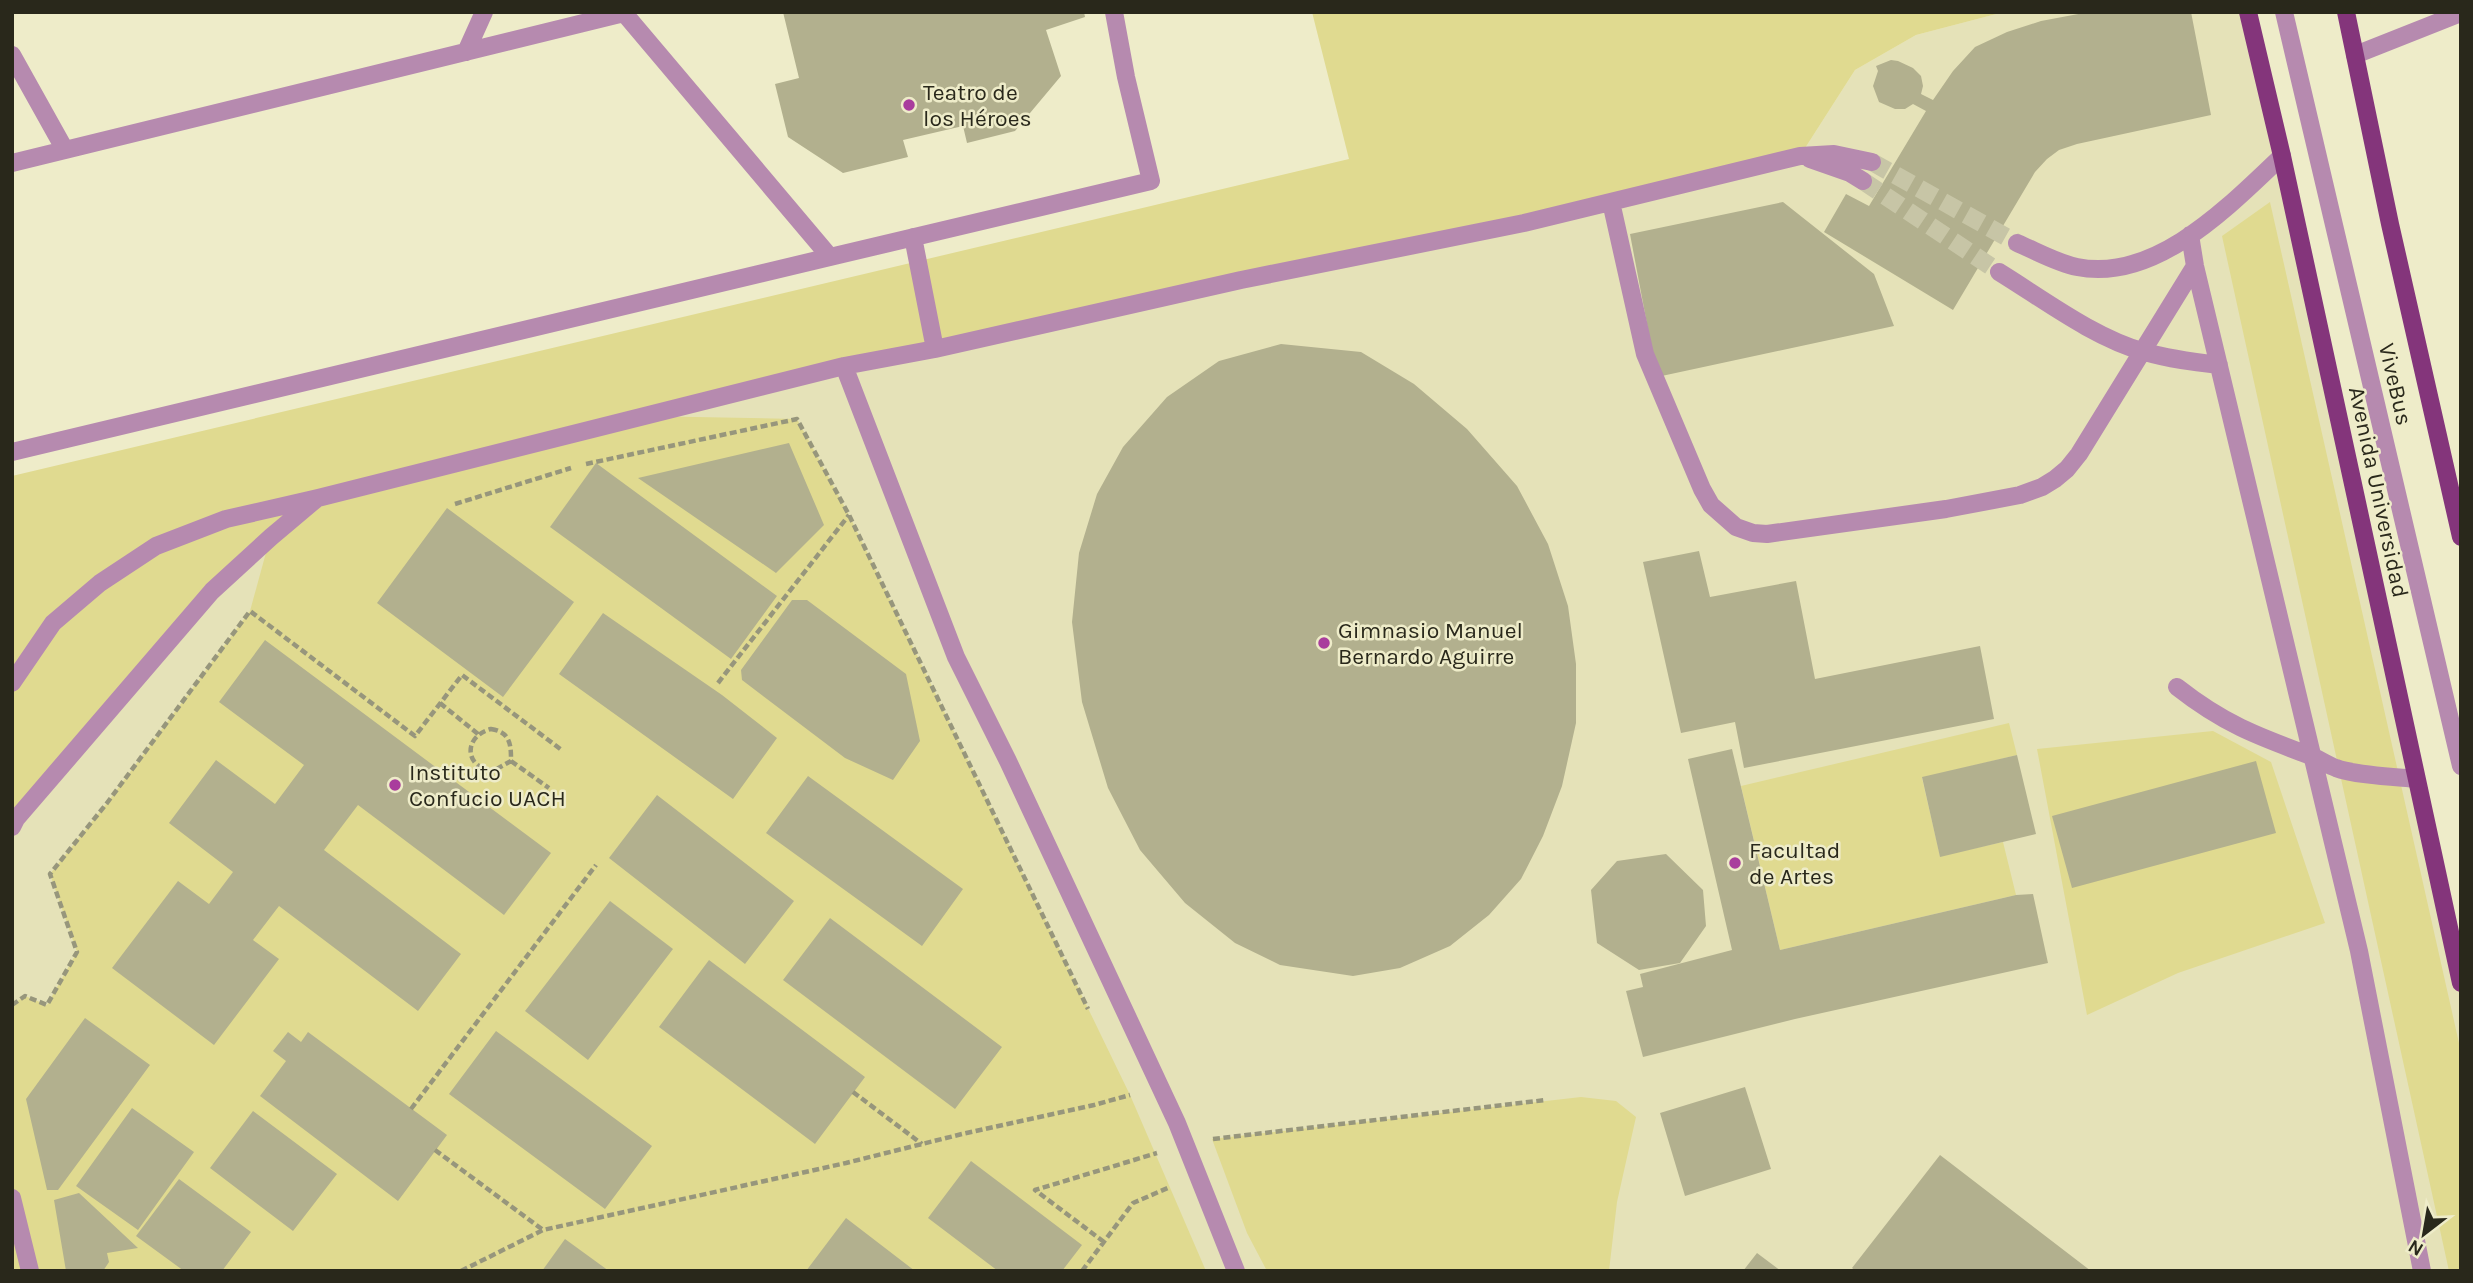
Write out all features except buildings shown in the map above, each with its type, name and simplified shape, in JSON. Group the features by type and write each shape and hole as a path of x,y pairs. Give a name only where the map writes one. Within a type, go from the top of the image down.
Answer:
{"main road":[{"name":"Avenida Universidad","path":"2248,12 2282,156 2461,983"},
{"path":"2346,12 2461,537"}],"lane":[{"path":"466,52 484,12"},
{"path":"12,452 1151,181 1126,77 1114,12"},
{"name":"ViveBus","path":"2284,12 2461,766"},
{"path":"12,163 623,13 830,257"},
{"path":"2355,55 2461,13"},
{"path":"12,55 65,150"},
{"path":"12,684 53,623 100,583 156,546 226,519 844,366 935,349 1241,280 1524,223 1800,156 1834,154 1872,162"},
{"path":"1800,156 1850,173 1863,181"},
{"path":"2017,243 2077,267 2127,266 2159,254 2190,235 2230,205 2282,156"},
{"path":"1612,202 1637,323 1653,373 1711,505 1736,527 1753,533 1767,534 1946,509 2020,495 2042,487 2067,469 2079,454 2195,265"},
{"path":"2190,235 2359,951 2422,1271"},
{"path":"914,237 935,349"},
{"path":"1998,272 2120,343 2143,352 2219,365"},
{"path":"844,366 956,657 1008,761 1177,1123 1237,1271"},
{"path":"12,827 24,809 212,591 318,498"},
{"path":"2177,687 2230,724 2337,769 2416,779"},
{"path":"12,1198 30,1271"}],"path":[{"path":"455,503 578,466 797,419 849,515 1094,1021"},
{"path":"718,684 849,515"},
{"path":"12,1005 25,996 47,1005 77,952 50,874 107,803 250,611 415,736 462,675 563,751"},
{"path":"440,703 478,734"},
{"path":"491,729 504,734 512,746 511,761 493,771 481,768 472,758 473,740 478,734 491,729"},
{"path":"511,761 549,788"},
{"path":"411,1109 596,865"},
{"path":"1124,1083 1135,1107"},
{"path":"853,1092 922,1143"},
{"path":"461,1271 542,1230 846,1163 1129,1095"},
{"path":"1104,1242 1035,1190 1186,1144 1546,1100"},
{"path":"1150,1142 1160,1164"},
{"path":"435,1150 542,1230"},
{"path":"1165,1176 1175,1199"},
{"path":"1082,1271 1133,1203 1170,1187"}],"shaded area":[{"path":"1312,12 2004,12 1916,35 1855,70 1800,156 640,416 797,419 849,515 1130,1095 1206,1271 12,1271 12,1005 25,996 47,1005 77,952 50,874 107,803 250,611 270,538 12,827 12,476 1349,159"},
{"path":"2004,12 2248,12 2461,983 2461,1271 30,1271 12,1198 12,826 271,537 636,416 1800,156 1855,70 1916,35"},
{"path":"2270,202 2461,1052 2461,1271 2449,1271 2222,236"},
{"path":"2009,723 2017,755 1922,778 1940,856 2003,842 2016,895 1780,950 1741,786"},
{"path":"2213,731 2271,762 2325,923 2178,973 2087,1015 2037,749"},
{"path":"1581,1097 1616,1101 1636,1117 1617,1202 1609,1271 1267,1271 1247,1233 1212,1139"}],"tunnel":[{"path":"1872,162 2017,243"},
{"path":"1863,181 1999,272"}],"place":[{"name":"Teatro de los Héroes","path":"909,105"},
{"name":"Gimnasio Manuel Bernardo Aguirre","path":"1324,643"},
{"name":"Instituto Confucio UACH","path":"395,785"},
{"name":"Facultad de Artes","path":"1735,863"}]}
